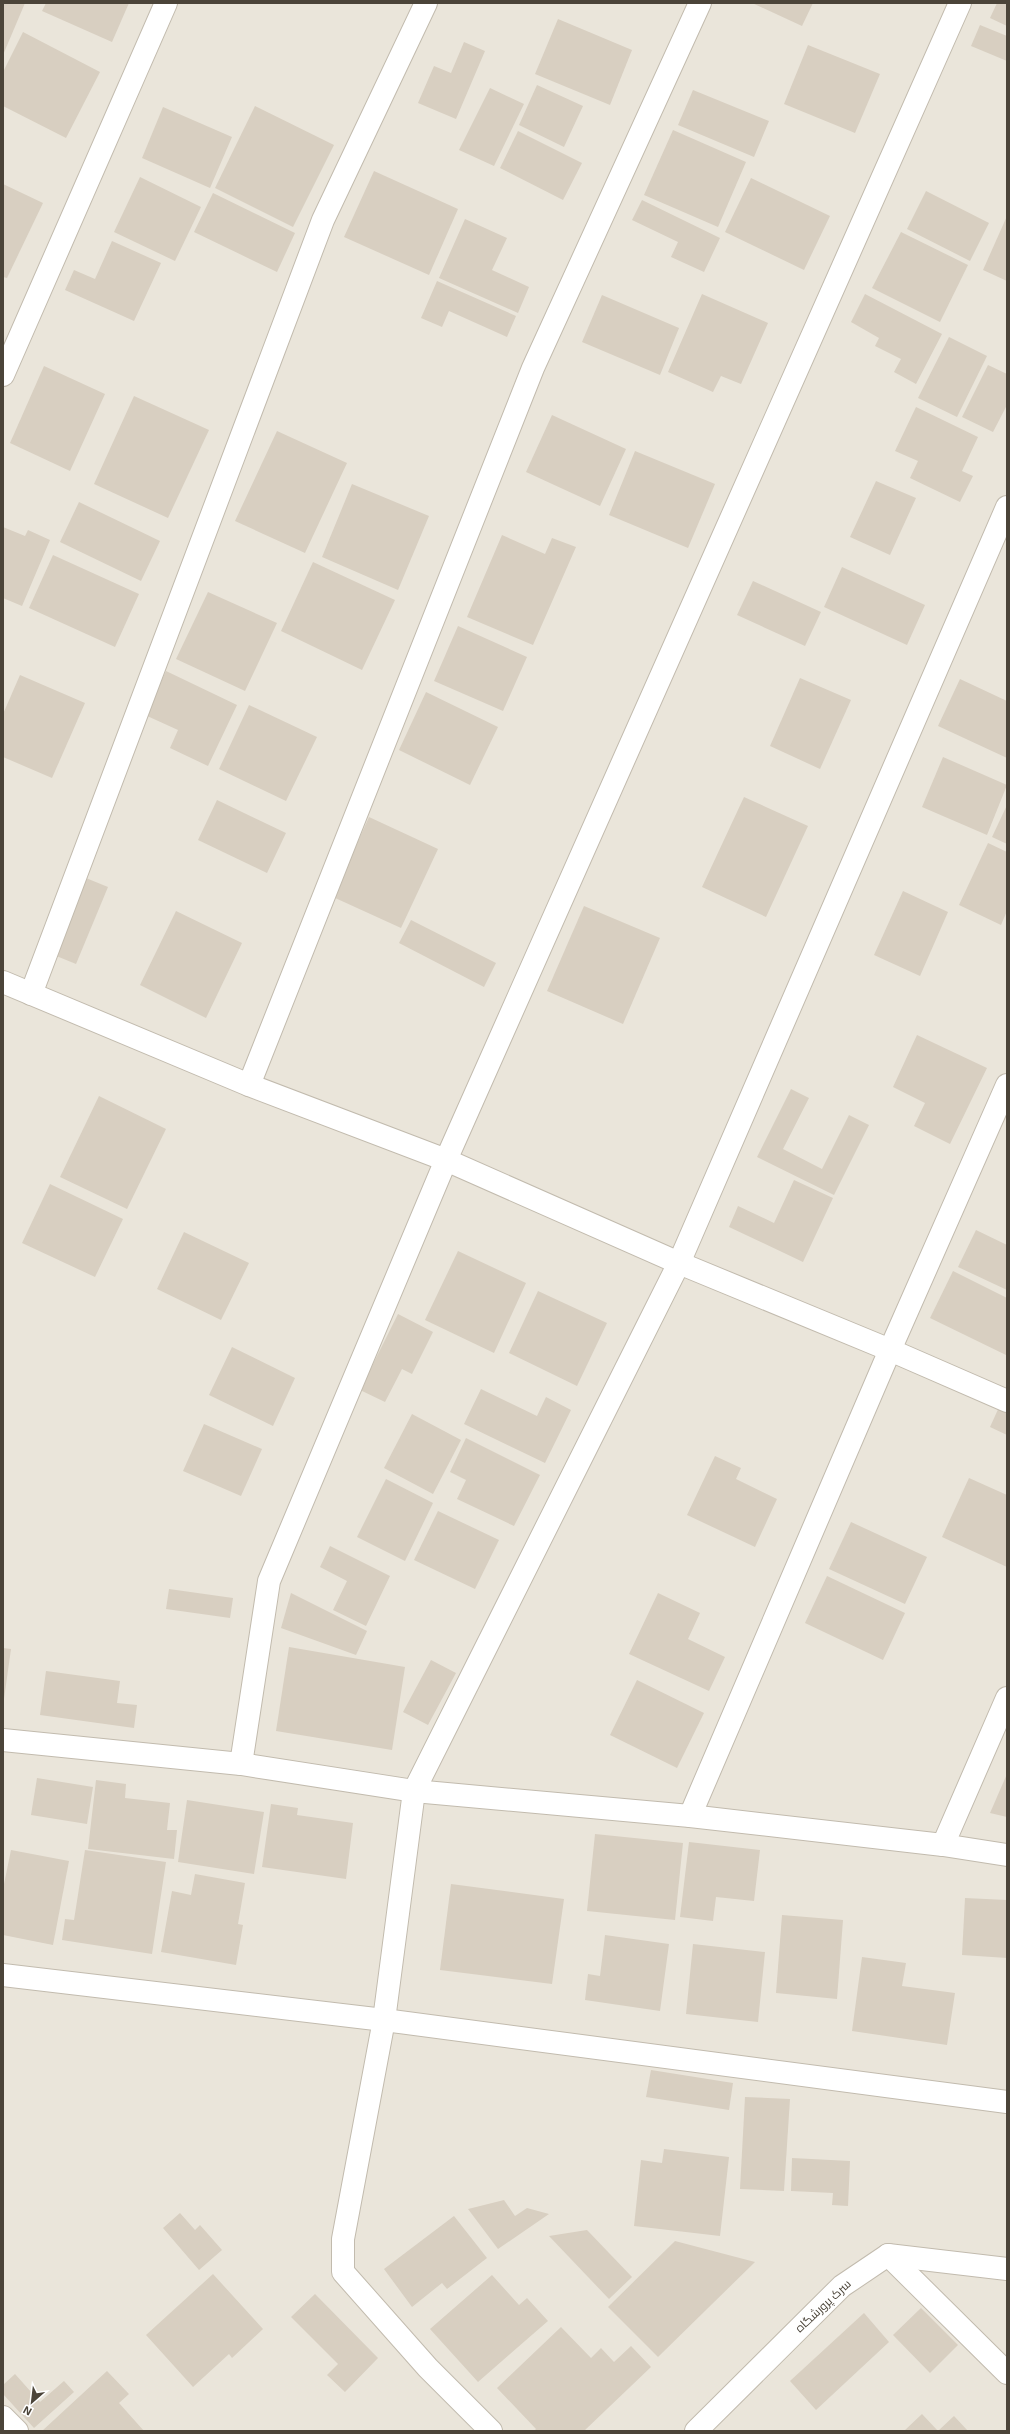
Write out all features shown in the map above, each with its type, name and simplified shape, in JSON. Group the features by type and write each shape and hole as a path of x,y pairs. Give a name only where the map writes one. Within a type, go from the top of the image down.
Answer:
{"street":[{"path":"3,375 166,3"},
{"path":"31,994 323,220 426,3"},
{"path":"250,1085 533,368 700,3"},
{"path":"241,1764 269,1580 446,1160 960,3"},
{"path":"491,2431 428,2368 344,2272 342,2240 384,2020 414,1791 678,1263 1007,507"},
{"path":"3,982 250,1085 446,1160 678,1263 890,1350 1007,1401"},
{"path":"690,1816 890,1350 1007,1085"},
{"path":"943,1845 1007,1698"},
{"path":"3,1740 241,1764 414,1791 690,1816 943,1845 1007,1855"},
{"path":"3,1975 384,2020 1007,2102"},
{"path":"888,2255 1007,2269"},
{"path":"888,2255 1007,2373"},
{"name":"سرک پرورشگاه","path":"696,2431 842,2286 888,2255"},
{"path":"3,2417 17,2431"}],"shaded area":[{"path":"3,3 1007,3 1007,2431 3,2431"}],"building":[{"path":"3,3 25,3 3,55"},
{"path":"46,3 129,3 112,42 42,11"},
{"path":"752,3 813,3 802,26"},
{"path":"997,3 1007,3 1007,26 990,18"},
{"path":"558,19 632,50 610,105 535,74"},
{"path":"980,25 1007,36 1007,61 971,46"},
{"path":"23,32 100,72 66,138 3,106 3,72"},
{"path":"464,42 485,51 456,119 418,103 434,66 451,73"},
{"path":"808,45 880,74 855,133 784,104"},
{"path":"537,85 583,106 564,147 519,125"},
{"path":"490,88 524,104 494,166 459,150"},
{"path":"693,90 769,121 754,157 678,125"},
{"path":"255,106 334,145 293,227 215,188"},
{"path":"163,107 232,137 210,188 142,158"},
{"path":"673,130 746,162 718,227 644,195"},
{"path":"518,131 582,163 563,200 500,168"},
{"path":"374,171 458,209 429,275 344,237"},
{"path":"140,177 201,207 175,261 114,232"},
{"path":"751,178 830,216 804,270 725,232"},
{"path":"3,184 43,203 7,278 3,277"},
{"path":"926,191 989,223 970,261 907,229"},
{"path":"213,193 295,233 277,272 194,232"},
{"path":"642,200 720,238 704,272 671,257 678,242 632,220"},
{"path":"1007,216 1007,281 983,270"},
{"path":"465,219 507,238 492,270 529,287 518,313 439,278"},
{"path":"901,232 968,265 940,322 872,288"},
{"path":"112,241 161,263 134,321 65,290 74,270 95,279"},
{"path":"437,281 516,316 507,337 449,311 442,327 421,318"},
{"path":"702,294 768,323 741,384 721,376 713,392 668,372"},
{"path":"865,294 942,334 916,384 894,372 901,359 875,346 879,338 851,322"},
{"path":"602,295 679,328 660,375 582,342"},
{"path":"949,337 987,356 957,417 918,398"},
{"path":"988,365 1007,374 1007,405 993,432 962,417"},
{"path":"44,366 105,394 70,471 10,443"},
{"path":"134,396 209,430 168,518 94,484"},
{"path":"916,407 978,437 962,471 973,476 960,502 910,478 918,461 895,451"},
{"path":"552,415 626,449 600,506 526,472"},
{"path":"277,431 347,463 305,553 235,521"},
{"path":"635,451 715,484 688,548 609,515"},
{"path":"876,481 916,498 890,555 850,537"},
{"path":"352,484 429,516 398,590 322,557"},
{"path":"79,502 160,541 141,581 60,542"},
{"path":"3,527 25,536 28,530 50,540 22,606 3,598"},
{"path":"502,535 545,554 552,538 576,547 533,645 467,617"},
{"path":"53,555 139,594 115,647 29,608"},
{"path":"313,562 395,600 362,670 281,631"},
{"path":"842,567 925,605 907,645 824,607"},
{"path":"753,581 821,612 805,646 737,615"},
{"path":"208,592 277,623 245,691 176,659"},
{"path":"458,626 527,657 503,711 434,681"},
{"path":"166,671 237,705 208,766 170,748 178,730 145,715"},
{"path":"20,675 85,703 52,778 3,757 3,714"},
{"path":"800,678 851,700 820,769 770,746"},
{"path":"960,679 1007,701 1007,758 938,726"},
{"path":"426,692 498,727 470,785 399,750"},
{"path":"249,705 317,737 286,801 219,769"},
{"path":"943,757 1007,785 987,835 922,807"},
{"path":"744,797 808,826 766,917 702,887"},
{"path":"217,800 286,833 267,873 198,840"},
{"path":"1007,805 1007,844 992,837"},
{"path":"369,817 438,849 401,928 333,897"},
{"path":"988,843 1007,852 1007,911 1001,925 959,905"},
{"path":"81,876 108,887 76,964 49,953"},
{"path":"903,891 948,912 920,976 874,955"},
{"path":"584,906 660,938 623,1024 547,991"},
{"path":"176,911 242,943 206,1018 140,985"},
{"path":"411,920 496,963 484,987 399,943"},
{"path":"917,1035 987,1068 950,1144 914,1126 925,1103 893,1087"},
{"path":"791,1089 809,1098 783,1149 822,1169 849,1115 869,1125 834,1195 757,1157"},
{"path":"99,1096 166,1129 127,1209 60,1177"},
{"path":"794,1180 833,1198 803,1262 729,1227 738,1206 774,1223"},
{"path":"50,1184 123,1219 95,1277 22,1243"},
{"path":"976,1230 1007,1245 1007,1290 958,1267"},
{"path":"184,1232 249,1263 221,1320 157,1289"},
{"path":"458,1251 526,1283 494,1353 425,1320"},
{"path":"953,1271 1007,1298 1006,1355 930,1318"},
{"path":"538,1291 607,1323 577,1386 509,1353"},
{"path":"398,1314 433,1332 412,1374 402,1369 385,1402 360,1390"},
{"path":"232,1347 295,1378 273,1426 209,1395"},
{"path":"481,1389 537,1416 546,1397 571,1410 545,1463 464,1424"},
{"path":"1000,1405 1007,1408 1007,1435 990,1427"},
{"path":"412,1414 461,1440 433,1494 384,1468"},
{"path":"204,1424 262,1449 241,1496 183,1471"},
{"path":"466,1438 540,1475 514,1526 457,1499 466,1480 450,1472"},
{"path":"715,1456 741,1468 736,1479 777,1499 755,1547 687,1515"},
{"path":"969,1478 1007,1495 1007,1567 942,1537"},
{"path":"386,1479 433,1503 405,1561 357,1537"},
{"path":"438,1511 499,1540 475,1589 414,1560"},
{"path":"851,1522 927,1557 905,1604 829,1569"},
{"path":"330,1546 390,1576 366,1626 333,1610 347,1581 320,1567"},
{"path":"827,1576 905,1613 883,1660 805,1623"},
{"path":"169,1589 233,1598 230,1618 166,1609"},
{"path":"291,1593 367,1631 356,1655 281,1628"},
{"path":"658,1593 700,1613 688,1639 725,1657 709,1691 629,1654"},
{"path":"289,1647 405,1667 392,1750 276,1731"},
{"path":"3,1648 11,1649 4,1699 3,1699"},
{"path":"431,1660 456,1673 428,1725 403,1712"},
{"path":"46,1671 120,1681 117,1703 137,1705 134,1728 40,1715"},
{"path":"637,1680 704,1713 677,1768 610,1735"},
{"path":"1007,1774 1007,1817 990,1813"},
{"path":"37,1778 93,1787 87,1824 31,1815"},
{"path":"96,1780 126,1784 125,1798 170,1803 167,1830 177,1830 174,1859 88,1849"},
{"path":"187,1800 264,1812 254,1874 178,1862"},
{"path":"271,1804 298,1808 297,1815 353,1823 346,1879 262,1867"},
{"path":"595,1834 683,1843 675,1920 587,1911"},
{"path":"689,1842 760,1850 754,1901 716,1897 713,1921 680,1917"},
{"path":"11,1850 69,1861 53,1945 3,1935 3,1889"},
{"path":"85,1850 166,1862 152,1954 62,1940 65,1919 74,1920"},
{"path":"195,1874 245,1883 238,1924 243,1925 236,1965 161,1952 172,1891 191,1895"},
{"path":"451,1884 564,1899 552,1984 440,1970"},
{"path":"965,1898 1007,1900 1007,1958 962,1955"},
{"path":"782,1915 843,1920 837,1999 776,1993"},
{"path":"605,1935 669,1944 660,2011 585,2000 588,1974 600,1976"},
{"path":"693,1944 765,1952 758,2022 686,2014"},
{"path":"862,1957 906,1963 902,1986 955,1993 947,2045 852,2031"},
{"path":"651,2070 733,2083 729,2110 646,2097"},
{"path":"745,2097 790,2099 784,2191 740,2189"},
{"path":"664,2149 729,2157 720,2236 634,2226 641,2160 662,2163"},
{"path":"792,2158 850,2161 848,2206 832,2205 833,2193 791,2191"},
{"path":"504,2200 515,2216 527,2208 549,2214 498,2249 468,2209"},
{"path":"180,2213 195,2230 200,2225 222,2250 199,2270 163,2228"},
{"path":"454,2216 487,2258 447,2289 442,2283 412,2307 384,2269"},
{"path":"587,2230 632,2277 609,2299 549,2236"},
{"path":"675,2241 755,2262 658,2357 608,2307"},
{"path":"213,2274 263,2329 232,2358 229,2354 193,2387 146,2335"},
{"path":"492,2275 519,2305 527,2298 548,2321 478,2382 430,2329"},
{"path":"315,2294 378,2358 345,2392 327,2375 338,2364 291,2317"},
{"path":"921,2308 958,2345 930,2373 893,2335"},
{"path":"864,2313 889,2342 816,2410 790,2381"},
{"path":"561,2327 591,2358 601,2348 614,2362 631,2346 651,2367 584,2431 534,2431 536,2429 497,2388"},
{"path":"107,2371 129,2394 119,2403 144,2431 42,2431"},
{"path":"15,2374 40,2402 64,2381 74,2392 34,2428 3,2394 3,2385"},
{"path":"922,2414 938,2431 904,2431"},
{"path":"954,2416 968,2431 938,2431"}]}
